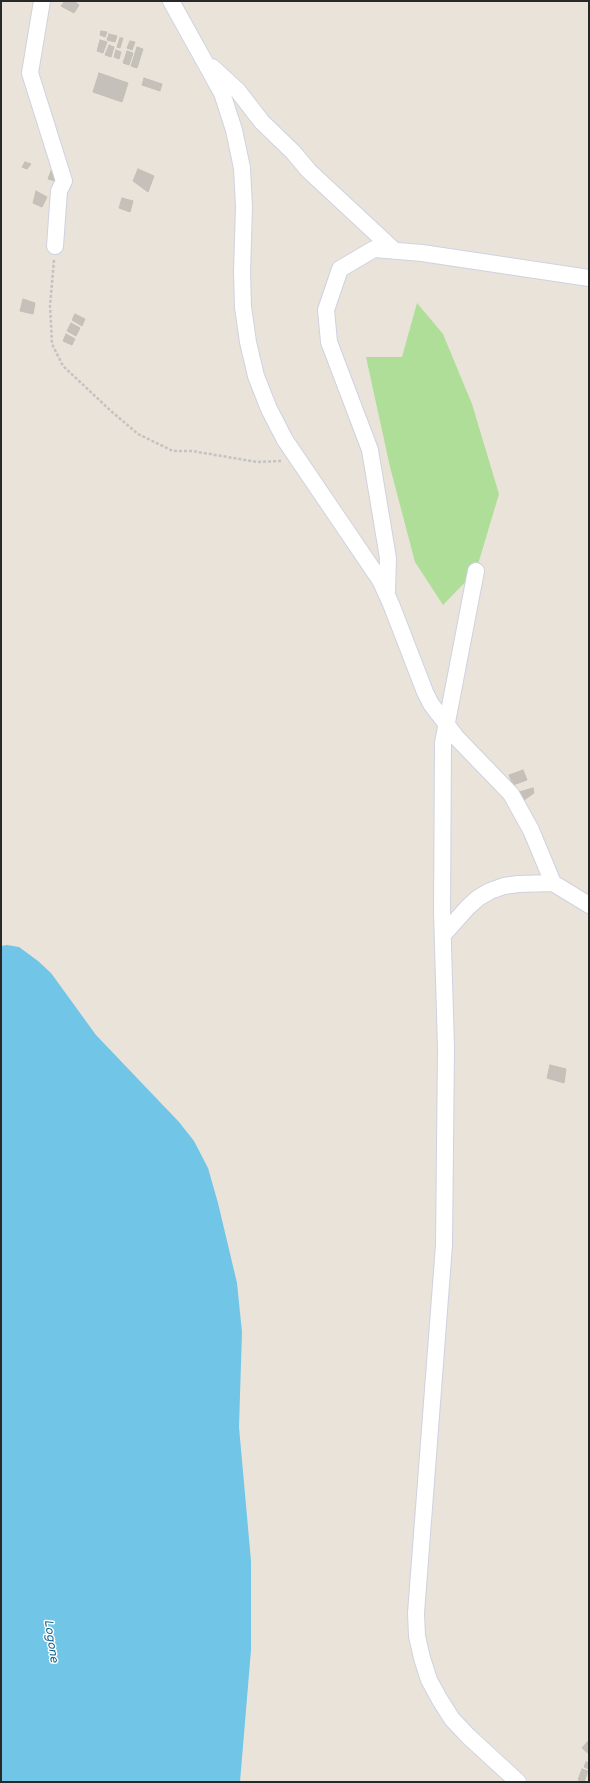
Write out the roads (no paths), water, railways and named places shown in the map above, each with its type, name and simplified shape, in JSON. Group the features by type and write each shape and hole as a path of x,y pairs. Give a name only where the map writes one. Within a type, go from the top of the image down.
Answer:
{"street":[{"path":"42,1 30,73 64,181 59,191 55,246"},
{"path":"171,1 222,93 232,123 242,168 244,207 242,272 243,307 248,342 256,376 269,409 285,440 372,567 387,594 425,692 438,715 511,794 531,830 553,883"},
{"path":"204,59 238,91 262,122 293,152 309,171 395,251"},
{"path":"387,594 388,558 370,450 329,342 326,310 340,269 374,250 422,253 589,278"},
{"path":"476,571 446,725 444,743 443,935 446,1048 444,1245 416,1613 417,1636 422,1658 429,1680 440,1700 452,1719 468,1736 518,1782"},
{"path":"443,935 478,898 490,891 504,886 553,883 589,905"}],"water":[{"name":"Logone","path":"7,945 19,947 51,973 96,1035 179,1122 194,1141 208,1168 218,1203 237,1283 242,1332 239,1427 251,1561 251,1650 240,1782 1,1782 1,946"}]}
